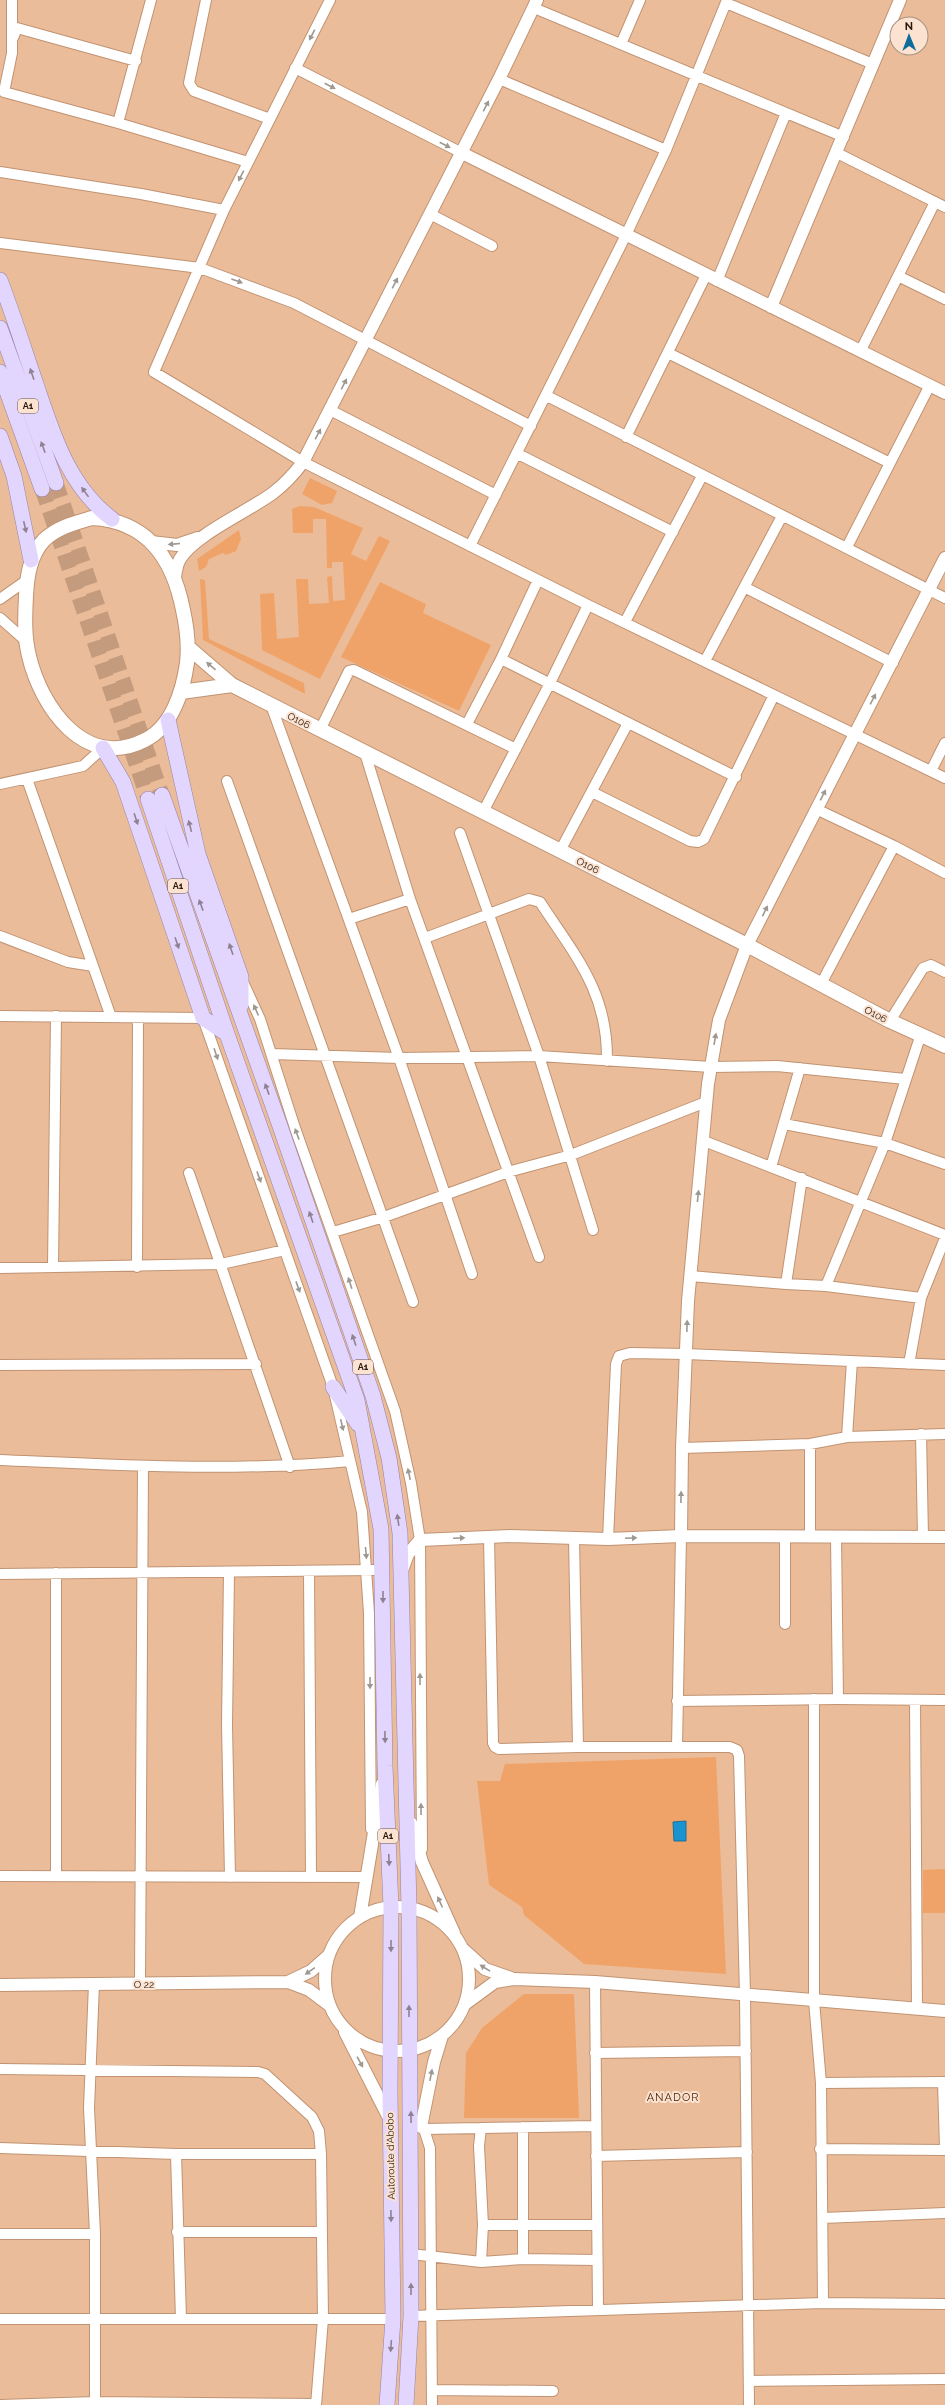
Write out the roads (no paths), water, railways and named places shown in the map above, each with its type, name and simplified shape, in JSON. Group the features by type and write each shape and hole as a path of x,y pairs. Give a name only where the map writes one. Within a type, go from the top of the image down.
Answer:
{"main road":[{"path":"0,280 56,442 75,479 88,497 112,519"},
{"name":"A1","path":"0,328 56,483"},
{"name":"A1","path":"0,372 42,489"},
{"path":"0,436 14,476 31,560"},
{"path":"92,518 112,519 127,525 151,542 175,576 187,627 189,648 181,692 168,720 154,736 128,747 103,748 81,738 66,725 52,709 39,686 26,641 24,622 27,580 31,560 43,542 64,527 92,518"},
{"name":"O106","path":"189,648 232,685 747,946 890,1021 945,1046"},
{"path":"181,692 232,685"},
{"path":"168,720 198,854 241,977 240,1014"},
{"path":"103,748 123,782 203,1018 227,1034"},
{"name":"A1","path":"391,1907 385,1766 383,1569 381,1529 357,1400 227,1034 155,797 240,1014 373,1396 389,1458 400,1533 409,1908"},
{"path":"333,1387 364,1434"},
{"name":"Autoroute d'Abobo","path":"387,2405 393,2319 390,2121 391,1907"},
{"name":"Autoroute d'Abobo","path":"406,2405 411,2316 409,1908"},
{"path":"411,2170 423,2128"}],"street":[{"path":"12,0 13,39"},
{"path":"118,123 136,61 151,0"},
{"path":"206,0 189,82 190,88 194,91 270,119"},
{"path":"330,0 224,210 154,372 303,462 588,605 705,660 945,778"},
{"path":"621,44 640,0"},
{"path":"771,307 844,137 900,0"},
{"path":"470,546 547,396 666,150 727,1 873,64"},
{"path":"175,576 180,558 204,536 274,493 291,478 303,462 462,154 535,4 621,44 844,137"},
{"path":"136,61 17,28 13,39 4,92 118,123 248,162"},
{"path":"295,68 625,236 861,350 945,393"},
{"path":"499,80 666,150"},
{"path":"626,437 668,353 711,278 786,113"},
{"path":"837,153 945,207"},
{"path":"0,172 141,194 224,210"},
{"path":"861,350 935,202"},
{"path":"430,214 492,246"},
{"path":"0,243 200,268 294,303 531,426"},
{"path":"898,276 945,299"},
{"path":"668,353 890,463"},
{"path":"847,547 930,385"},
{"path":"547,396 945,598"},
{"path":"330,410 496,495"},
{"path":"518,454 673,532"},
{"path":"625,622 702,476"},
{"path":"705,660 746,588 782,516"},
{"path":"151,542 177,545 204,536"},
{"path":"677,1747 682,1448 690,1276 704,1141 706,1102 719,1020 747,946 945,558"},
{"path":"0,599 27,580"},
{"path":"467,724 501,658 538,580"},
{"path":"746,588 892,663"},
{"path":"482,812 550,683 588,605"},
{"path":"0,618 26,641"},
{"path":"501,658 736,777"},
{"path":"320,730 352,670 467,724 516,749"},
{"path":"592,792 690,841 698,842 704,839 736,777 774,695"},
{"path":"271,705 399,1058 472,1274"},
{"path":"560,851 628,723"},
{"path":"931,771 945,743"},
{"path":"0,784 83,766 103,748"},
{"path":"365,753 410,899 466,1058 539,1256"},
{"path":"27,779 111,1017"},
{"path":"227,781 384,1217 413,1302"},
{"path":"816,809 894,846 945,873"},
{"path":"460,833 487,914 539,1056 571,1155 593,1230"},
{"path":"821,984 894,846"},
{"path":"349,919 410,899"},
{"path":"425,938 529,899 540,902 588,975 600,1001 607,1041 607,1061"},
{"path":"0,936 68,962 93,966"},
{"path":"890,1021 923,968 931,965 945,972"},
{"path":"241,977 260,1019 295,1128 395,1411 411,1483 420,1540 422,1862"},
{"path":"0,1016 203,1018 333,1387 362,1512 368,1570 371,1848"},
{"path":"53,1267 56,1016"},
{"path":"137,1267 138,1018"},
{"path":"826,1286 885,1142 921,1034"},
{"path":"272,1054 325,1054 399,1058 539,1056 711,1067 755,1065 905,1079"},
{"path":"771,1167 800,1068"},
{"path":"333,1232 384,1217 508,1172 571,1155 706,1102"},
{"path":"784,1124 885,1142 945,1164"},
{"path":"704,1141 945,1235"},
{"path":"189,1173 290,1466"},
{"path":"786,1284 802,1178"},
{"path":"909,1364 921,1298 945,1238"},
{"path":"0,1268 137,1267 221,1264 285,1250"},
{"path":"690,1276 826,1286 921,1298"},
{"path":"608,1539 616,1364 619,1356 630,1353 686,1354 945,1365"},
{"path":"847,1437 852,1361"},
{"path":"0,1365 256,1364"},
{"path":"921,1434 923,1537"},
{"path":"682,1448 810,1444 847,1437 945,1434"},
{"path":"810,1444 810,1536"},
{"path":"0,1460 142,1466 290,1466 350,1461"},
{"path":"140,1984 144,1573 142,1466"},
{"path":"401,1573 408,1554 420,1540 489,1537 608,1539 681,1536 945,1538"},
{"path":"784,1536 785,1624"},
{"path":"836,1536 838,1699"},
{"path":"489,1537 495,1747 500,1749 578,1747 730,1747 737,1750 739,1756 746,2051 749,2405"},
{"path":"574,1538 578,1747"},
{"path":"0,1574 383,1569"},
{"path":"309,1571 311,1877"},
{"path":"229,1572 227,1724 230,1877"},
{"path":"56,1573 56,1876"},
{"path":"677,1701 814,1699 945,1700"},
{"path":"814,1699 814,2001 821,2083 820,2149 823,2303"},
{"path":"915,1700 917,2009"},
{"path":"360,1917 385,1766"},
{"path":"406,1802 422,1862 456,1938 462,1948 485,1969 514,1979"},
{"path":"0,1876 142,1875 230,1877 366,1877"},
{"path":"288,1982 311,1971 328,1955 336,1940 347,1927 360,1917 391,1907 409,1908 436,1918 456,1938"},
{"path":"342,2027 356,2039 373,2047 391,2051 409,2050 426,2045 442,2036 456,2021 465,2004 469,1976 462,1948"},
{"path":"328,1955 324,1980 329,2005 342,2027 390,2121"},
{"path":"465,2004 495,1982 514,1979 595,1982 945,2011"},
{"path":"288,1982 309,1990 329,2005"},
{"name":"O 22","path":"0,1985 288,1982"},
{"path":"595,1982 594,2053 596,2126 596,2260 598,2308"},
{"path":"94,1984 89,2108 94,2234 94,2404"},
{"path":"432,2405 430,2148 423,2128 434,2062 442,2036"},
{"path":"594,2053 746,2051"},
{"path":"0,2069 168,2072 246,2070 265,2074 312,2116 319,2131 321,2154 323,2319 316,2405 0,2405"},
{"path":"820,2149 945,2149 944,2082 821,2083"},
{"path":"423,2128 596,2126"},
{"path":"523,2127 523,2259"},
{"path":"481,2128 479,2146 483,2225 481,2262"},
{"path":"0,2148 176,2154 321,2154"},
{"path":"596,2156 746,2152"},
{"path":"176,2154 177,2232 181,2319"},
{"path":"822,2218 945,2214 945,2208"},
{"path":"483,2225 596,2225"},
{"path":"177,2232 322,2232"},
{"path":"0,2234 94,2234"},
{"path":"411,2254 481,2262 523,2259 596,2260"},
{"path":"411,2316 598,2308 823,2303 945,2304"},
{"path":"0,2319 393,2319"},
{"path":"749,2381 945,2379"},
{"path":"433,2390 554,2391"}],"water":[{"path":"686,1821 686,1841 674,1841 673,1822"}],"tunnel":[{"path":"56,483 162,795"},
{"path":"42,489 148,799"}],"district":[{"name":"ANADOR","path":"673,2097"}]}
